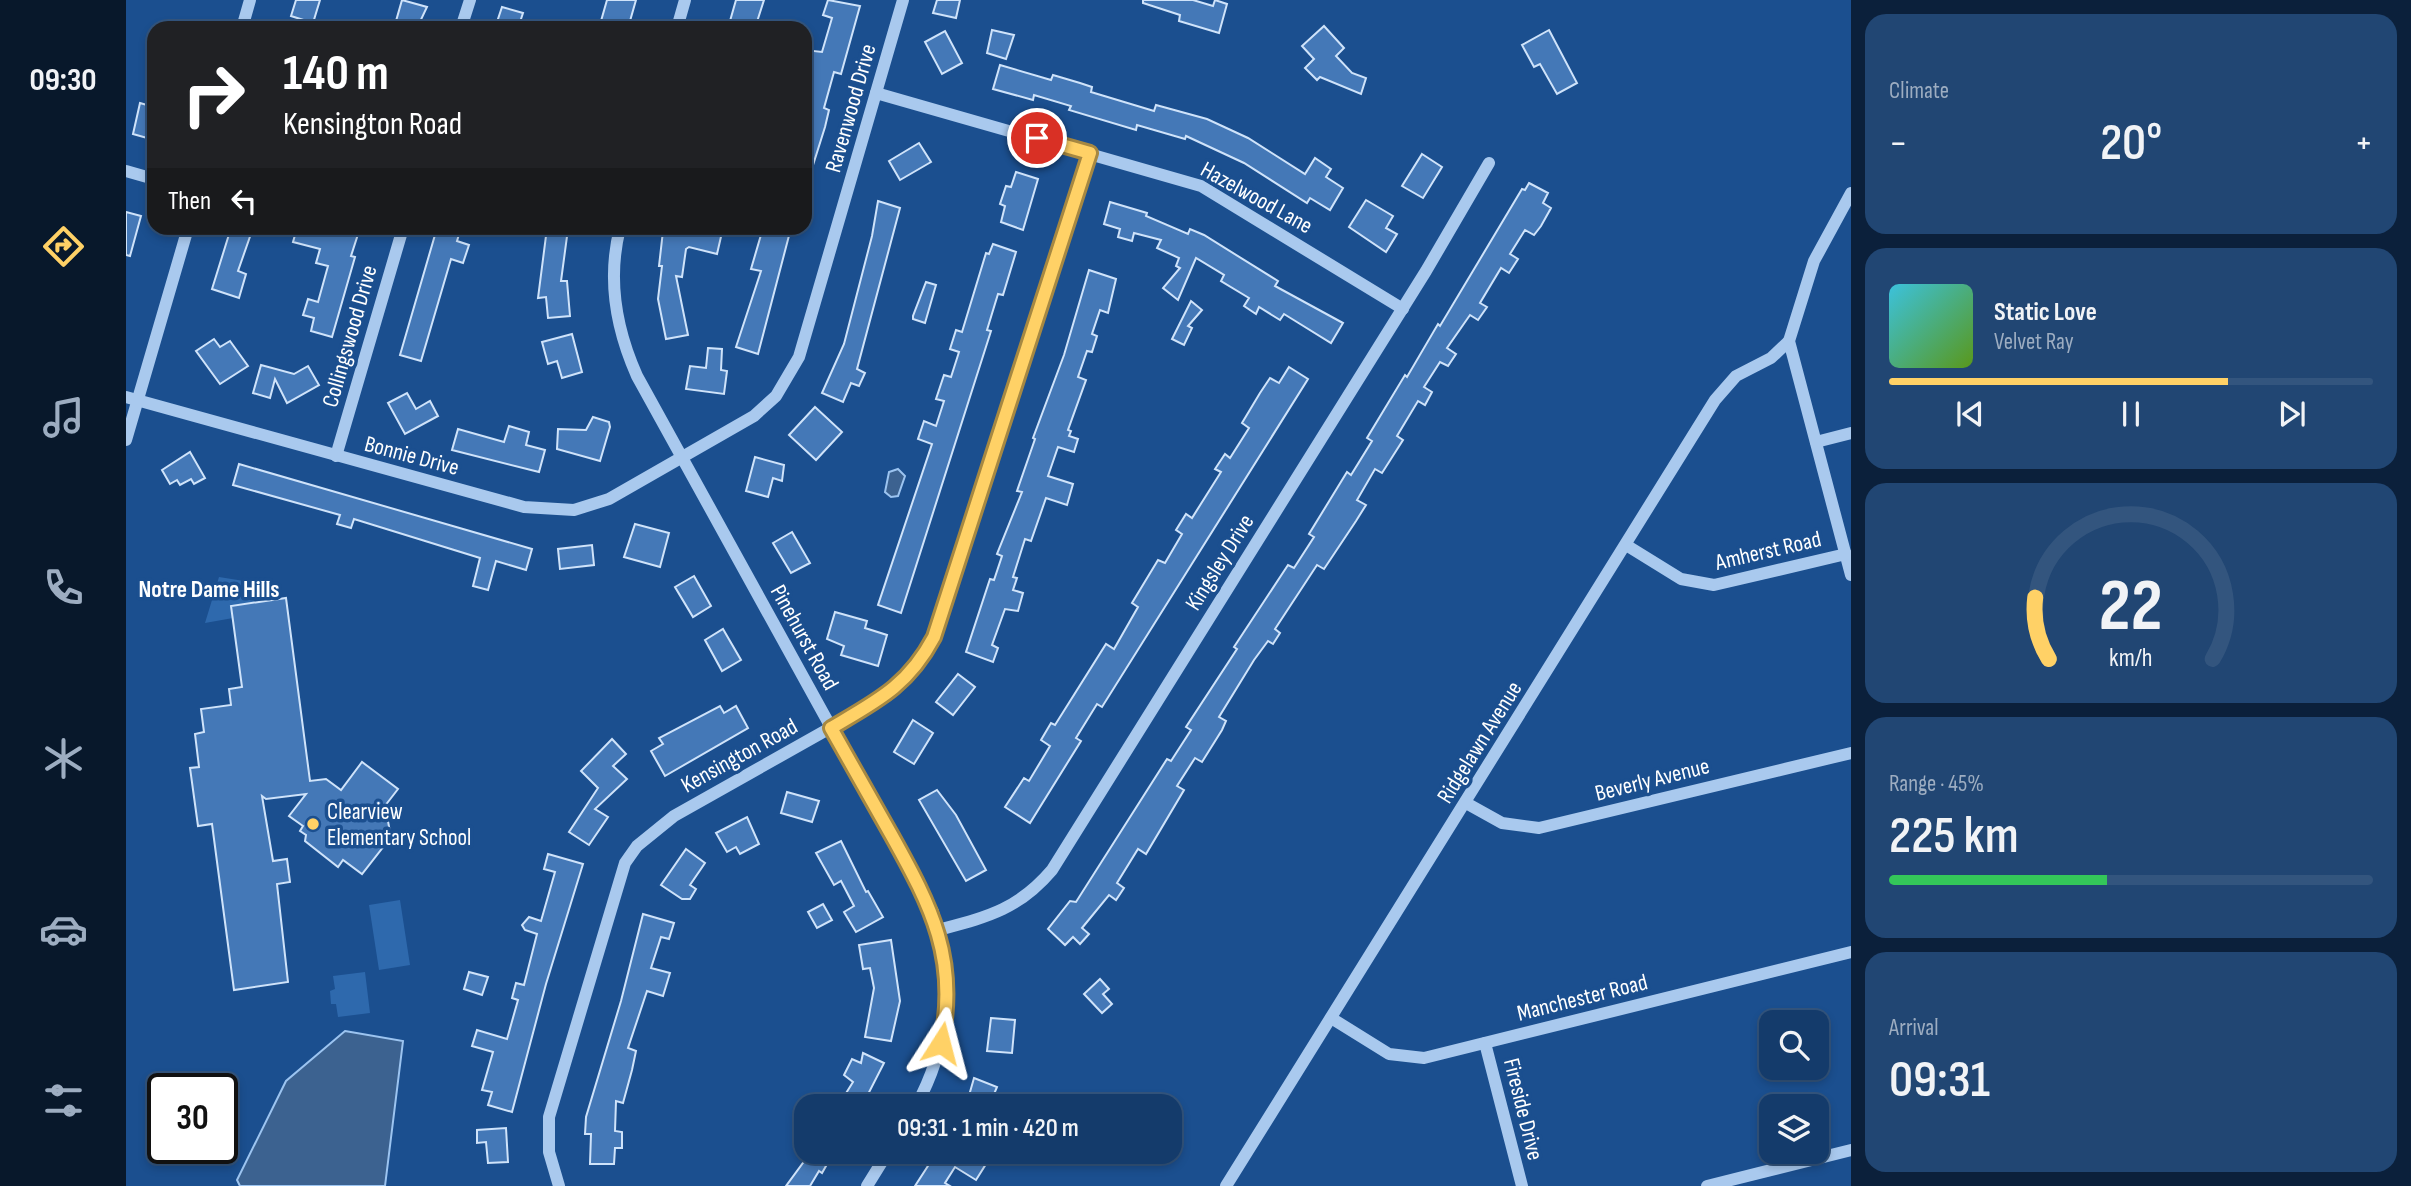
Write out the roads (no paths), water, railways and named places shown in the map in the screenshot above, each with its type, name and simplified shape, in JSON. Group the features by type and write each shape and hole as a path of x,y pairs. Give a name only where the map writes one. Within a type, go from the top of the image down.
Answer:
{"street":[{"path":"244,21 250,0"},
{"path":"463,21 470,0"},
{"path":"679,21 685,0"},
{"name":"Ravenwood Drive","path":"681,458 754,416 776,396 799,357 903,0"},
{"name":"Hazelwood Lane","path":"876,93 1170,175 1216,193 1403,309"},
{"name":"Kensington Road","path":"559,1186 548,1152 549,1117 625,863 637,846 674,816 831,728 897,687 923,659 934,637 1090,153"},
{"name":"Kingsley Drive","path":"939,930 1003,911 1021,900 1052,870 1403,309 1489,163"},
{"path":"126,171 147,177"},
{"path":"1851,193 1814,261 1789,341 1851,575"},
{"path":"126,440 132,398 186,235"},
{"name":"Collingswood Drive","path":"336,456 401,235"},
{"name":"Pinehurst Road","path":"619,235 614,275 620,331 637,376 925,894 939,930 946,969 946,1021 935,1065 922,1094"},
{"name":"Ridgelawn Avenue","path":"1226,1186 1725,388 1750,367 1782,351 1789,341"},
{"name":"Bonnie Drive","path":"132,398 524,507 556,511 574,510 609,499 681,458"},
{"path":"1816,442 1851,433"},
{"name":"Amherst Road","path":"1626,545 1681,579 1714,585 1846,554"},
{"name":"Beverly Avenue","path":"1466,803 1502,823 1539,828 1851,753"},
{"name":"Manchester Road","path":"1331,1018 1389,1054 1424,1058 1851,952"},
{"name":"Fireside Drive","path":"1485,1043 1522,1186"},
{"path":"1707,1186 1851,1150"},
{"path":"867,1186 881,1164"}],"place":[{"name":"Clearview Elementary School","path":"313,824"}],"district":[{"name":"Notre Dame Hills","path":"209,589"}]}
